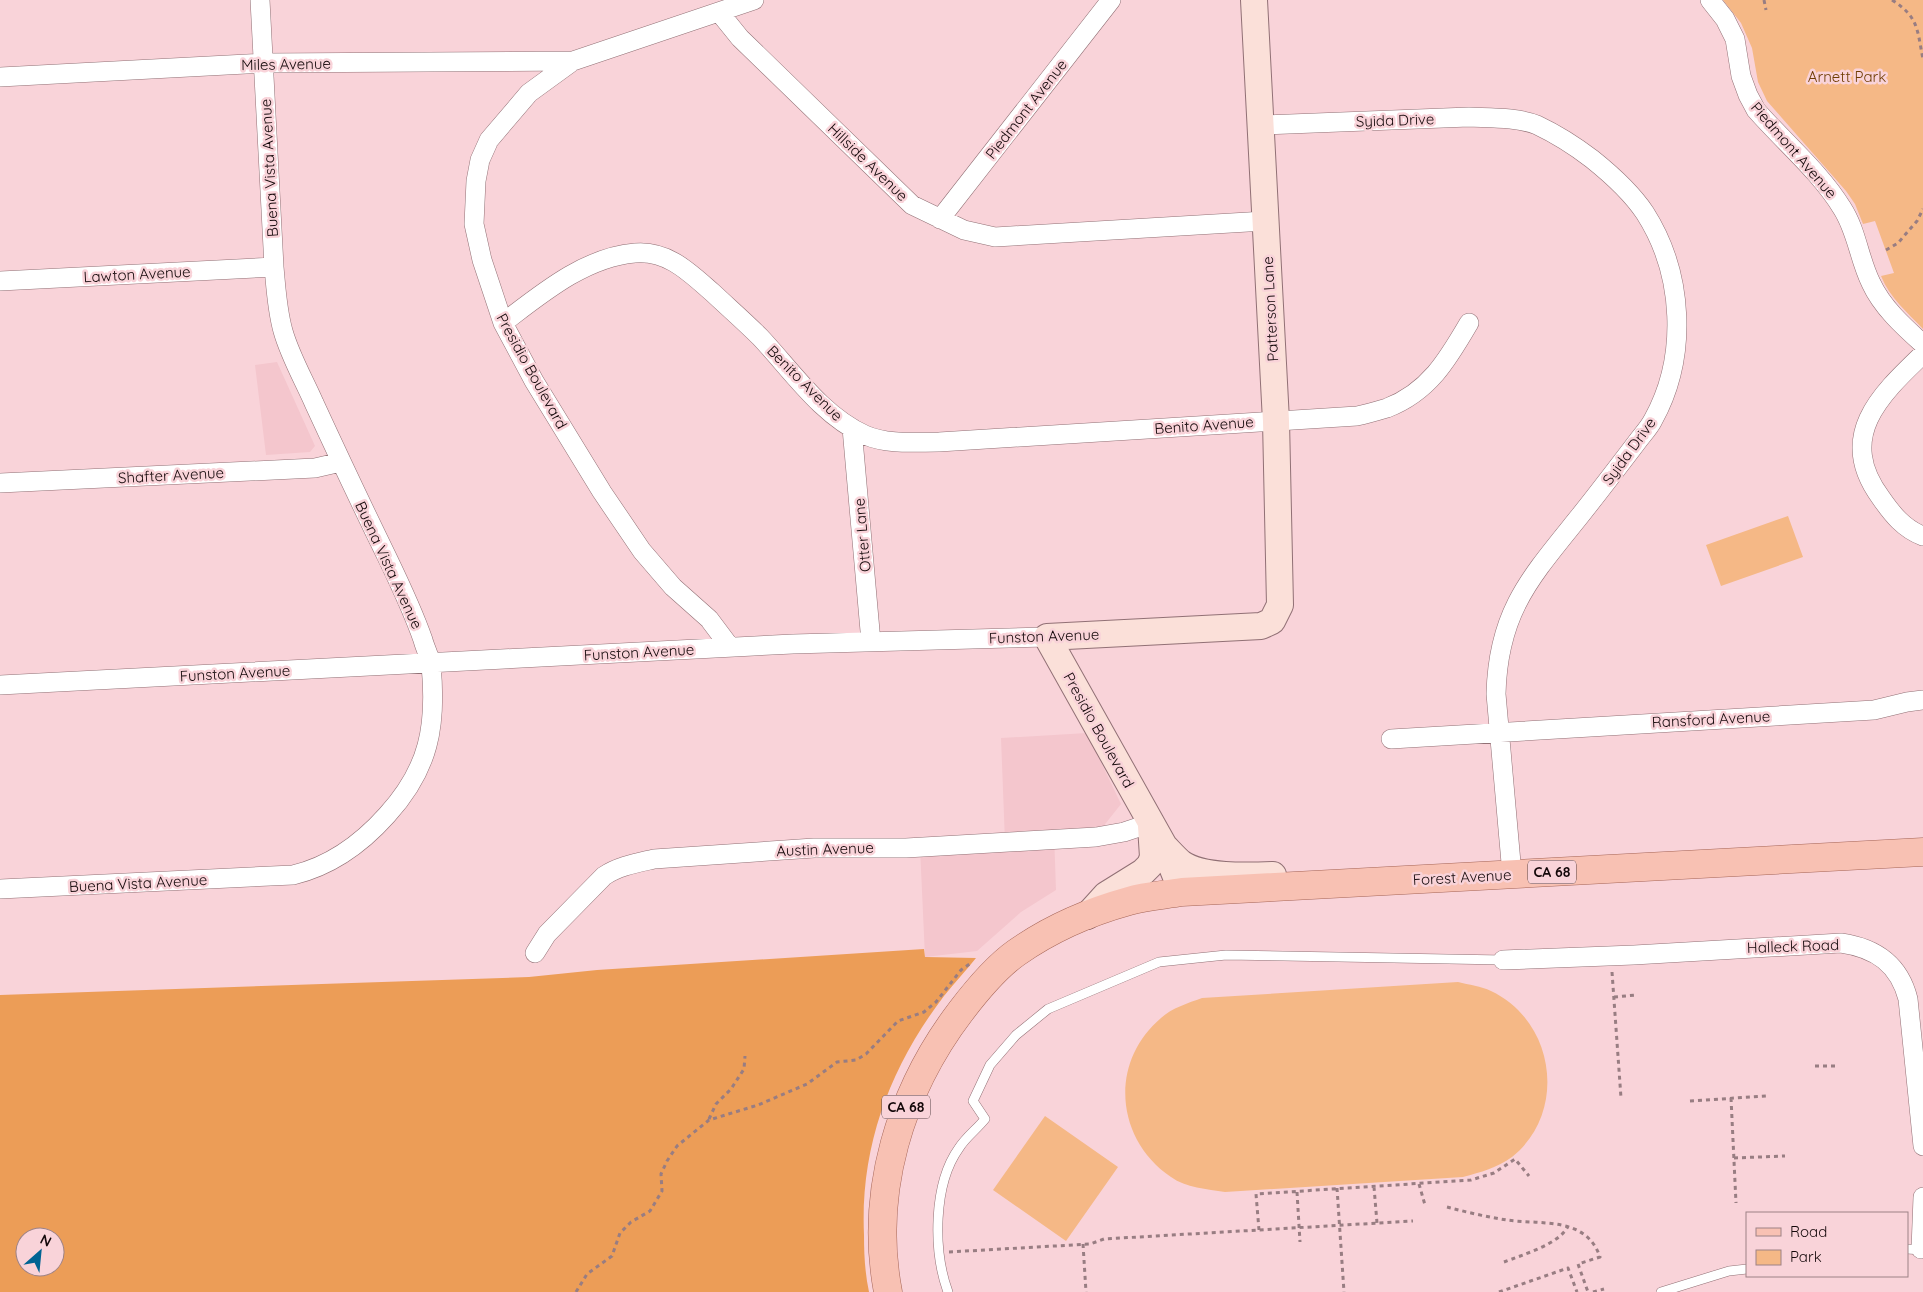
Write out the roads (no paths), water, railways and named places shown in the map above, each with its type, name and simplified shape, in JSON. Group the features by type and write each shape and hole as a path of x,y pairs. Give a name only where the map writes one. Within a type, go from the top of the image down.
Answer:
{"main road":[{"name":"Forest Avenue","path":"888,1292 882,1221 887,1176 896,1135 909,1097 949,1026 976,991 1014,955 1064,925 1130,901 1182,892 1923,852"}],"street":[{"name":"Buena Vista Avenue","path":"0,889 294,875 311,871 348,850 374,829 393,809 420,768 428,749 431,730 430,664 414,613 341,462 283,331 274,267 260,0"},
{"name":"Presidio Boulevard","path":"730,647 708,619 689,603 656,569 622,524 534,381 503,323 482,260 474,224 476,181 480,160 489,140 529,93 573,61 754,0"},
{"name":"Piedmont Avenue","path":"940,219 1111,0"},
{"name":"Patterson Lane","path":"1254,0 1276,421 1281,599 1275,617"},
{"name":"Piedmont Avenue","path":"1710,0 1725,18 1735,39 1741,76 1756,110 1831,192 1849,219 1870,282 1879,299 1923,344"},
{"name":"Hillside Avenue","path":"719,12 740,38 912,204 964,230 994,237 1265,220"},
{"name":"Miles Avenue","path":"0,78 264,63 573,61"},
{"name":"Syida Drive","path":"1261,125 1469,117 1503,119 1536,125 1575,146 1630,193 1645,213 1659,238 1675,287 1677,336 1671,374 1664,396 1653,421 1538,567 1522,591 1501,643 1497,668 1499,732 1512,874"},
{"name":"Benito Avenue","path":"503,323 545,291 583,269 608,258 624,254 636,252 652,254 684,267 759,336 822,404 852,428 881,440 939,442 1357,416 1388,408 1412,395 1434,377 1447,360 1469,323"},
{"name":"Lawton Avenue","path":"0,281 274,267"},
{"path":"1923,354 1898,378 1873,410 1862,436 1861,449 1866,475 1877,494 1891,513 1904,526 1923,536"},
{"name":"Otter Lane","path":"852,428 871,642"},
{"name":"Shafter Avenue","path":"0,484 315,468 341,462"},
{"name":"Funston Avenue","path":"0,685 730,647 1047,637 1261,626 1272,621 1275,617"},
{"name":"Presidio Boulevard","path":"1047,637 1157,834 1182,892"},
{"name":"Ransford Avenue","path":"1391,739 1874,710 1923,700"},
{"name":"Austin Avenue","path":"534,953 547,934 604,876 613,870 654,859 814,848 906,848 1096,838 1124,832 1157,834"},
{"name":"Presidio Boulevard","path":"1087,916 1106,895 1144,872 1150,865 1157,834"},
{"path":"1157,834 1180,862 1190,868 1213,873 1249,876 1308,874 1324,884"},
{"name":"Halleck Road","path":"1503,960 1634,955 1841,943 1860,946 1888,962 1904,985 1908,999 1923,1146"},
{"path":"1917,1250 1923,1197"}],"lane":[{"path":"948,1292 942,1273 939,1253 938,1217 947,1173 959,1148 985,1120 973,1101 990,1065 1016,1035 1048,1009 1159,962 1226,955 1503,960"},
{"path":"1661,1292 1729,1271 1746,1269"}],"park label":[{"name":"Arnett Park","path":"1847,76"}]}
